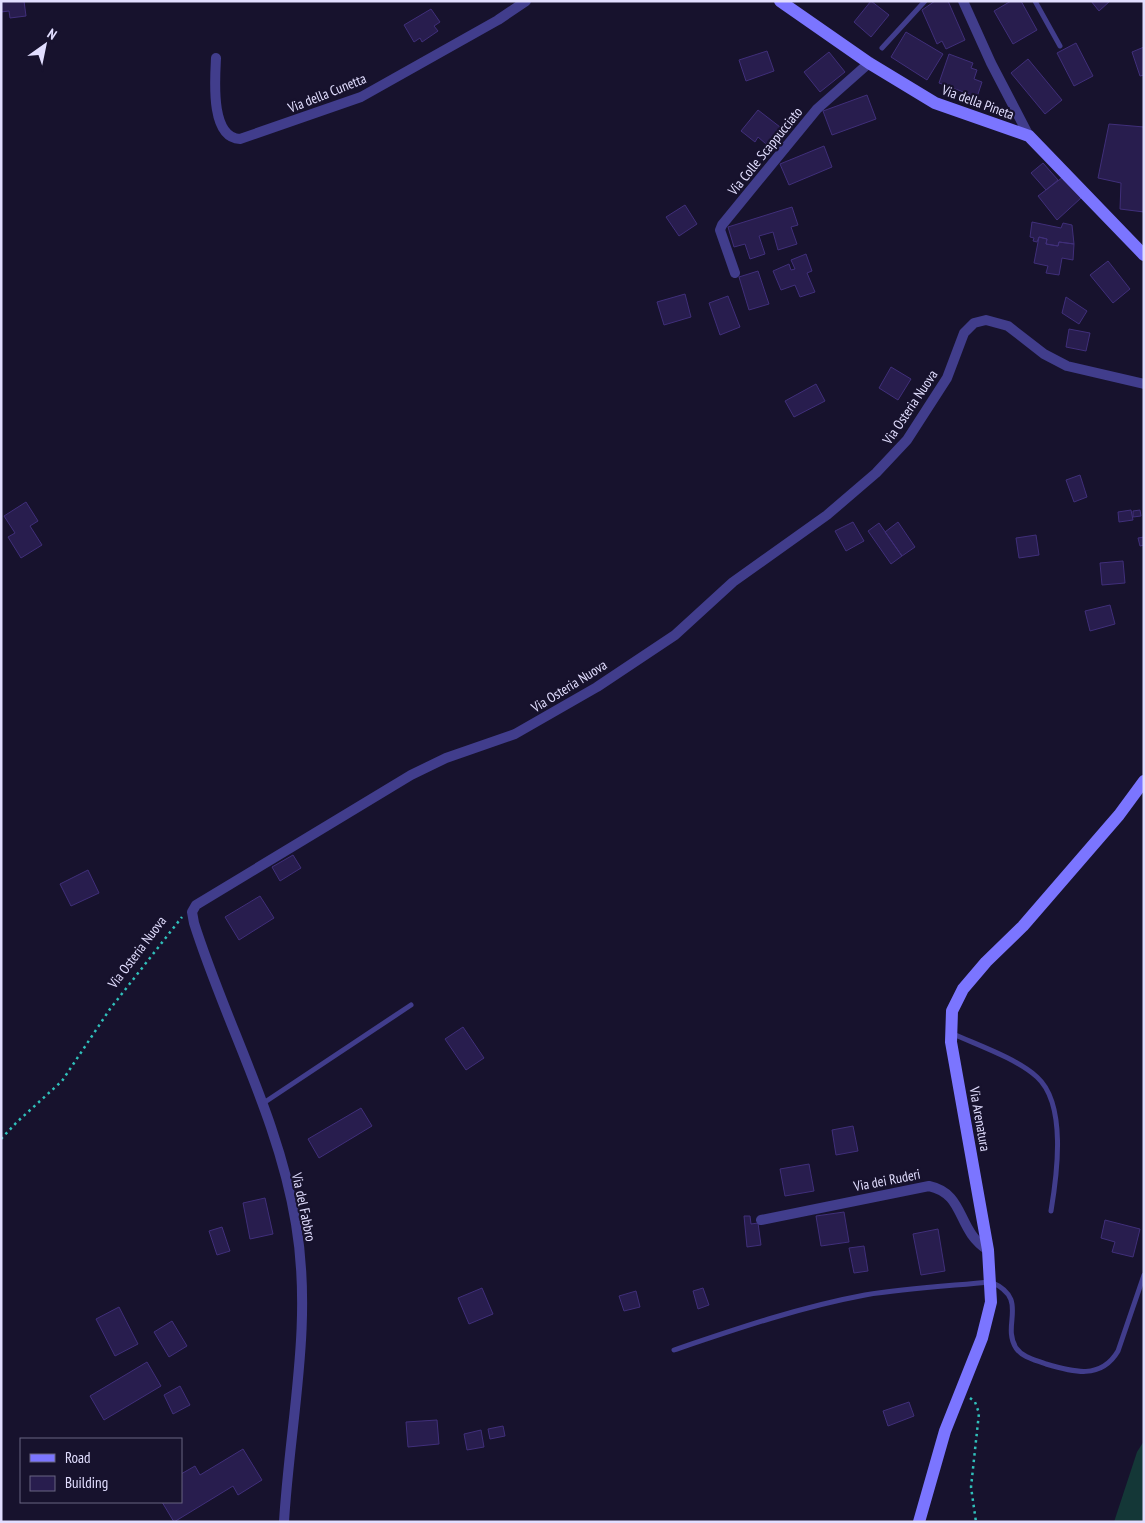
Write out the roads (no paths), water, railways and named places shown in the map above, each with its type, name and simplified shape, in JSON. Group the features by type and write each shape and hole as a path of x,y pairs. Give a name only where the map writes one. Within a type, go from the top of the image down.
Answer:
{"street":[{"name":"Via della Cunetta","path":"216,58 216,104 225,131 233,138 240,139 361,96 498,20 526,1"},
{"name":"Via della Pineta","path":"780,1 869,63 942,106 1029,136 1144,255"},
{"path":"963,1 991,63 1029,136"},
{"name":"Via Colle Scappucciato","path":"735,273 720,230 722,225 817,109 869,63"},
{"name":"Via Osteria Nuova","path":"192,912 201,900 402,779 437,762 500,740 530,726 675,635 728,587 827,516 890,460 912,433 940,390 953,366 964,334 974,323 992,321 1008,326 1044,354 1061,363 1144,384"},
{"name":"Via Arenatura","path":"919,1522 938,1453 986,1326 990,1302 991,1282 988,1250 951,1033 951,1018 954,1005 967,984 1029,918 1116,819 1144,781"},
{"name":"Via del Fabbro","path":"192,912 195,927 262,1104 294,1214 303,1294 302,1356 290,1445 284,1522"},
{"name":"Via dei Ruderi","path":"761,1220 929,1186 950,1196 956,1203 972,1238 988,1250"}],"lane":[{"path":"882,48 925,1"},
{"path":"1034,1 1060,46"},
{"path":"262,1104 411,1005"},
{"path":"951,1033 1032,1073 1050,1093 1054,1107 1057,1152 1051,1211"},
{"path":"674,1350 762,1321 846,1299 896,1290 991,1282 1004,1289 1012,1300 1014,1314 1013,1339 1018,1350 1029,1358 1082,1373 1099,1369 1112,1360 1124,1336 1144,1276"}]}
